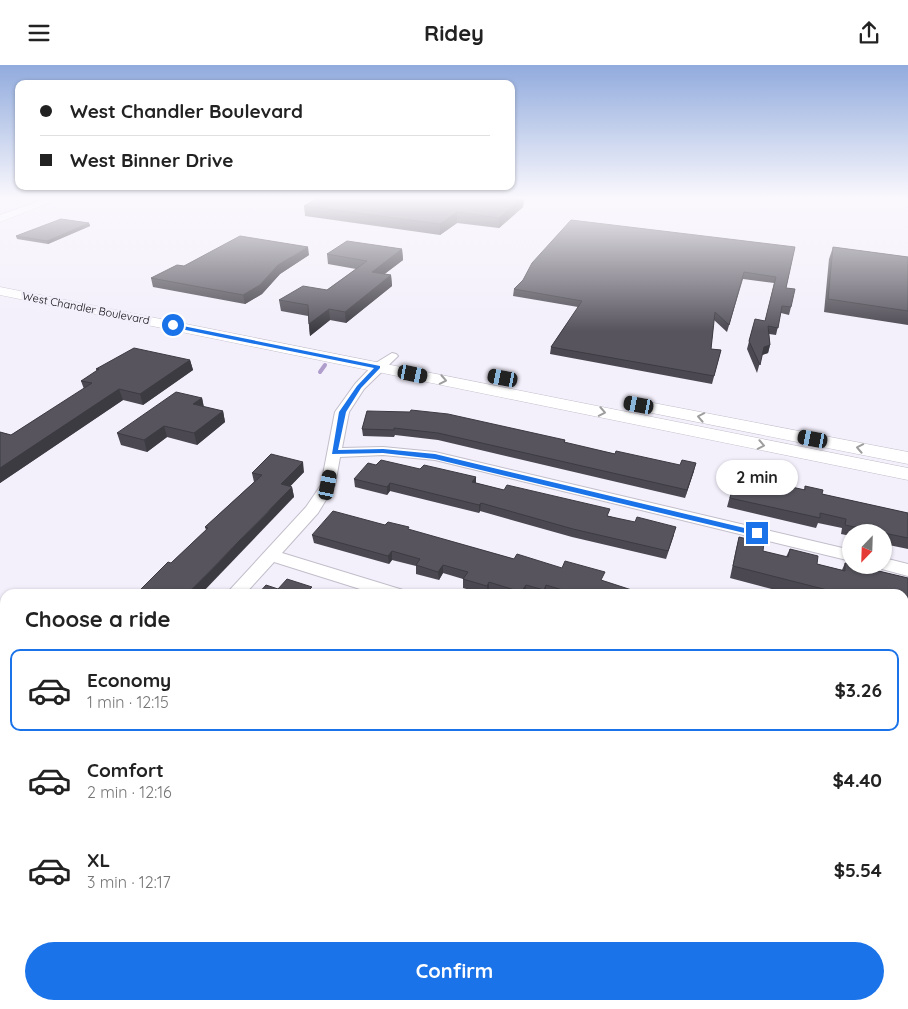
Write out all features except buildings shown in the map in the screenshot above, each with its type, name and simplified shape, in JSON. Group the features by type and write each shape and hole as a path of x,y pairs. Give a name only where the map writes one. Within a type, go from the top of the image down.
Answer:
{"main road":[{"name":"West Chandler Boulevard","path":"0,291 908,474"},
{"name":"West Chandler Boulevard","path":"84,308 98,297 908,458"}],"street":[{"path":"240,589 312,510 328,485 342,412 359,387 378,367 392,356"},
{"path":"334,453 383,451 435,456 842,554"},
{"path":"271,555 381,589"},
{"path":"892,566 908,569"}],"waterway":[{"path":"320,372 325,365"}],"route":[{"path":"173,325 378,367 359,387 342,412 334,453 383,451 435,456 757,533"}]}
